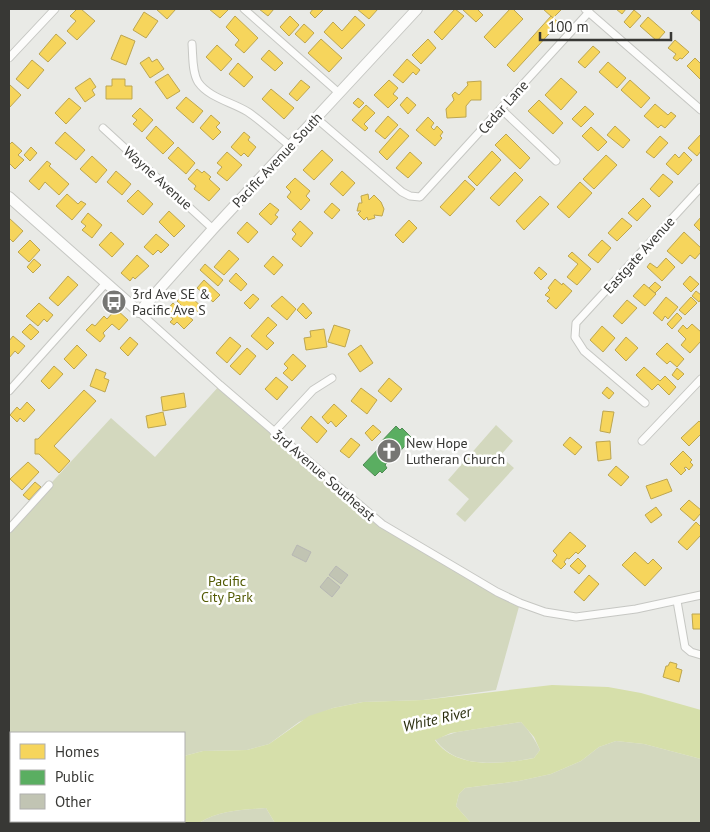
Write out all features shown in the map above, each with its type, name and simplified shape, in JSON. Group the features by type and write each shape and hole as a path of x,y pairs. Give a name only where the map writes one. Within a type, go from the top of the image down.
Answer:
{"street":[{"path":"9,58 55,9"},
{"path":"244,9 339,93"},
{"name":"Pacific Avenue South","path":"139,312 213,229 417,9"},
{"path":"587,10 701,110"},
{"name":"Cedar Lane","path":"316,118 402,192 414,197 420,197 501,110 587,10"},
{"path":"192,44 194,73 203,87 211,94 250,114 290,146"},
{"path":"501,110 556,161"},
{"name":"Wayne Avenue","path":"103,128 213,229"},
{"name":"Eastgate Avenue","path":"645,403 584,351 575,337 576,323 701,187"},
{"name":"3rd Avenue Southeast","path":"9,197 274,432 382,524 497,592 520,603 556,615 585,617 701,596"},
{"path":"9,391 106,283"},
{"path":"274,432 313,390 332,378"},
{"path":"642,441 701,379"},
{"path":"9,529 49,485"},
{"path":"677,601 685,647 691,652 701,655"}],"green space":[{"name":"Pacific City Park","path":"220,385 382,524 520,603 496,690 423,700 363,702 333,708 299,722 269,744 247,750 203,751 185,756 185,732 10,732 9,813 9,529 111,418 155,457"},
{"path":"496,425 513,441 500,456 514,468 465,522 456,514 469,499 448,480"},
{"path":"521,722 532,735 540,750 534,758 494,763 467,760 455,756 444,749 435,739 457,732"},
{"path":"616,741 644,744 701,759 701,823 471,823 456,806 459,794 465,788 519,781 551,774 581,761 599,747"},
{"path":"266,808 275,823 199,823 223,813"}],"water":[{"name":"White River","path":"552,685 608,687 641,693 701,710 701,759 644,744 616,741 599,747 581,761 551,774 519,781 465,788 459,794 456,806 471,823 275,823 266,808 223,813 199,823 9,823 10,812 10,822 185,822 185,756 203,751 247,750 269,744 309,716 333,708 363,702 423,700","holes":["521,722 534,737 540,750 534,758 495,763 481,762 455,756 444,750 435,740 451,733"]}],"building: Homes":[{"path":"77,9 81,9 95,21 77,40 67,31 76,21 70,16"},
{"path":"156,9 176,9 167,19"},
{"path":"209,9 229,9 220,18"},
{"path":"259,9 274,9 268,16"},
{"path":"313,9 324,9 315,18 310,13"},
{"path":"357,9 378,9 369,19"},
{"path":"455,9 464,16 442,40 434,32"},
{"path":"462,9 477,9 483,15 476,22"},
{"path":"510,9 513,9 523,19 495,48 484,37"},
{"path":"543,9 560,9 561,10 553,18"},
{"path":"616,9 626,9 622,14"},
{"path":"695,9 701,9 701,22 691,13"},
{"path":"634,10 641,16 630,28 624,22"},
{"path":"144,12 158,21 146,38 133,30"},
{"path":"235,16 258,38 244,53 235,45 239,40 226,27"},
{"path":"290,16 299,25 289,36 280,27"},
{"path":"355,16 365,25 342,49 324,32 333,22 342,31"},
{"path":"551,16 559,23 514,72 507,65"},
{"path":"648,17 665,32 657,41 640,26"},
{"path":"304,24 314,33 305,43 295,34"},
{"path":"56,34 66,43 48,62 39,54"},
{"path":"121,35 135,41 126,65 111,59"},
{"path":"321,39 342,58 329,72 308,53"},
{"path":"428,39 436,48 421,64 412,55"},
{"path":"675,40 689,52 677,61 673,58 676,54 668,48"},
{"path":"217,45 232,59 221,71 206,57"},
{"path":"593,46 600,52 585,68 578,62"},
{"path":"269,50 283,63 275,71 261,59"},
{"path":"149,57 152,62 157,59 164,69 150,78 140,63"},
{"path":"695,58 701,64 701,80 687,66"},
{"path":"407,59 420,70 416,75 413,72 403,83 393,75"},
{"path":"32,60 44,70 28,89 16,79"},
{"path":"608,62 626,78 617,88 599,72"},
{"path":"238,63 253,77 244,87 229,74"},
{"path":"168,74 180,91 167,99 155,82"},
{"path":"90,78 96,87 92,90 95,95 85,102 75,88"},
{"path":"561,78 577,92 561,110 545,95"},
{"path":"112,79 125,79 125,86 132,86 132,99 106,99 106,86 112,86"},
{"path":"301,80 310,87 297,101 289,94"},
{"path":"389,80 398,88 393,94 398,98 388,108 374,95"},
{"path":"630,80 650,98 641,108 621,90"},
{"path":"481,81 481,100 471,100 466,106 466,117 447,118 446,109 454,100 452,95 455,92 459,95 468,85 467,82"},
{"path":"10,85 21,95 9,108 9,87"},
{"path":"271,89 294,108 284,119 262,99"},
{"path":"186,97 203,111 193,123 176,108"},
{"path":"407,97 416,105 408,114 400,105"},
{"path":"69,98 81,108 66,124 55,113"},
{"path":"358,98 364,103 359,108 353,103"},
{"path":"539,100 563,123 553,134 528,111"},
{"path":"655,104 668,115 671,112 676,116 665,128 661,125 658,128 644,116"},
{"path":"366,105 375,113 364,124 368,128 365,131 352,120"},
{"path":"585,106 594,114 581,127 572,119"},
{"path":"140,108 153,120 142,132 133,124 137,120 132,116"},
{"path":"211,115 220,123 216,127 221,132 213,140 200,128"},
{"path":"388,116 398,125 385,139 375,131"},
{"path":"428,117 434,123 431,127 434,130 437,126 443,132 440,136 442,138 435,146 416,130"},
{"path":"156,126 174,143 163,154 146,138"},
{"path":"615,126 630,140 623,148 607,135"},
{"path":"591,127 607,142 598,151 582,136"},
{"path":"400,128 409,136 387,160 379,152"},
{"path":"65,132 85,150 76,160 55,143"},
{"path":"244,132 250,137 248,140 256,147 248,157 244,153 241,156 231,147"},
{"path":"506,134 530,158 520,169 495,145"},
{"path":"701,134 701,151 697,156 688,148"},
{"path":"660,136 668,143 654,158 646,152"},
{"path":"12,142 22,151 18,155 24,160 15,169 9,163 9,145"},
{"path":"31,147 37,153 30,161 24,155"},
{"path":"178,147 195,163 186,174 168,158"},
{"path":"322,150 333,160 314,180 303,170"},
{"path":"492,151 501,160 477,186 468,177"},
{"path":"227,152 242,165 227,181 217,173 222,167 217,163"},
{"path":"410,152 422,163 408,178 396,168"},
{"path":"684,152 692,160 678,175 666,164 675,154 679,158"},
{"path":"606,155 617,165 594,189 583,179"},
{"path":"92,156 107,170 96,183 80,169"},
{"path":"47,161 51,164 49,166 69,184 59,195 45,182 39,190 29,181"},
{"path":"197,169 202,173 204,171 211,177 209,179 220,189 209,201 194,189 196,186 188,179"},
{"path":"116,171 131,184 122,195 107,182"},
{"path":"342,171 355,183 343,196 330,184"},
{"path":"515,172 523,180 499,206 490,198"},
{"path":"663,174 673,182 659,197 650,189"},
{"path":"295,178 310,191 306,196 310,200 301,210 287,197 291,192 286,187"},
{"path":"465,180 475,189 450,216 440,207"},
{"path":"580,182 592,193 569,218 557,207"},
{"path":"138,190 153,204 143,215 127,201"},
{"path":"67,194 78,204 81,201 86,204 72,220 56,206"},
{"path":"368,194 369,200 374,195 381,202 384,209 382,216 374,215 375,218 368,220 367,217 364,220 358,214 361,211 357,211 359,203 362,203 361,196"},
{"path":"540,196 549,204 524,230 516,221"},
{"path":"643,198 651,206 637,221 628,213"},
{"path":"270,203 279,210 275,215 278,217 271,225 259,214"},
{"path":"332,203 340,210 332,219 324,212"},
{"path":"169,211 185,226 174,237 159,222"},
{"path":"88,213 102,225 92,238 82,230 86,226 81,222"},
{"path":"701,217 701,232 694,225"},
{"path":"9,218 23,231 13,242 9,238"},
{"path":"622,218 632,226 617,241 608,233"},
{"path":"409,220 417,228 403,243 395,235"},
{"path":"300,221 313,233 301,247 292,239 296,234 292,230"},
{"path":"247,222 258,232 248,243 237,233"},
{"path":"111,232 124,244 112,257 99,245"},
{"path":"684,232 701,248 701,252 695,259 690,255 682,264 667,251"},
{"path":"156,234 169,245 161,253 158,250 153,255 144,247"},
{"path":"30,240 40,250 29,262 18,252"},
{"path":"602,240 611,248 598,263 588,255"},
{"path":"229,250 239,259 224,275 214,267"},
{"path":"572,252 591,269 577,285 567,277 578,264 568,256"},
{"path":"137,255 149,266 135,279 133,277 130,281 121,273"},
{"path":"273,256 283,265 274,275 264,266"},
{"path":"666,258 675,267 662,281 647,267 650,263 657,268"},
{"path":"34,259 41,265 33,273 27,267"},
{"path":"205,264 223,280 218,286 200,270"},
{"path":"539,267 547,274 541,280 534,273"},
{"path":"236,273 247,284 241,291 229,281"},
{"path":"68,276 78,285 58,306 49,298"},
{"path":"690,276 699,284 691,292 683,284"},
{"path":"555,279 572,291 556,309 547,301 550,298 545,295 550,290 548,288"},
{"path":"204,280 220,295 213,302 197,288"},
{"path":"655,282 661,287 655,293 649,288"},
{"path":"644,284 656,294 645,306 633,296"},
{"path":"696,291 701,295 699,302 692,296"},
{"path":"185,292 202,307 198,312 193,308 191,310 188,316 193,320 184,329 177,322 174,325 170,322 173,319 165,312 173,303 181,311 184,308 177,301"},
{"path":"253,294 259,299 250,309 244,303"},
{"path":"282,296 296,309 287,320 271,306"},
{"path":"666,297 678,307 668,319 665,316 662,321 653,313"},
{"path":"691,297 697,303 685,315 679,310"},
{"path":"627,300 637,308 622,324 613,316"},
{"path":"39,303 53,315 47,322 44,319 38,326 26,316"},
{"path":"303,303 312,313 306,319 297,310"},
{"path":"116,309 128,320 119,330 112,324 103,333 105,336 100,342 86,330 92,324 95,326 104,316 107,319"},
{"path":"677,313 682,318 672,329 667,324"},
{"path":"268,317 277,325 266,336 274,343 267,350 251,336"},
{"path":"30,324 39,332 31,340 22,332"},
{"path":"692,324 701,332 701,341 690,353 681,345 686,339 678,331 683,325 687,329"},
{"path":"334,325 350,330 345,347 328,342"},
{"path":"602,326 615,338 603,352 590,340"},
{"path":"324,329 327,347 306,350 304,338 311,337 310,331"},
{"path":"13,336 25,346 18,354 15,351 9,358 9,341"},
{"path":"130,337 138,344 128,356 120,348"},
{"path":"230,337 241,346 227,363 216,353"},
{"path":"626,337 638,348 626,361 615,350"},
{"path":"667,343 684,359 677,367 670,361 667,364 656,354"},
{"path":"77,345 87,355 74,369 64,359"},
{"path":"361,345 373,363 360,372 348,354"},
{"path":"247,348 256,356 240,375 230,366"},
{"path":"293,354 306,366 292,381 283,373 288,368 284,364"},
{"path":"54,366 63,374 49,389 41,381"},
{"path":"644,367 660,381 665,376 676,387 669,395 658,384 652,390 636,375"},
{"path":"677,368 684,374 678,380 672,375"},
{"path":"96,369 106,373 104,378 109,380 105,392 90,386"},
{"path":"276,377 288,387 277,400 265,389"},
{"path":"389,378 402,389 391,402 378,391"},
{"path":"607,387 614,393 609,399 602,393"},
{"path":"361,388 377,400 367,414 351,401"},
{"path":"84,390 96,401 54,446 70,461 59,473 39,454 35,454 35,439 38,439"},
{"path":"184,393 186,407 163,411 161,397"},
{"path":"27,402 35,410 24,422 20,418 17,422 10,415 17,407 20,410"},
{"path":"334,404 347,416 336,427 331,421 328,424 322,417"},
{"path":"603,411 614,412 610,433 600,431"},
{"path":"163,412 166,425 148,428 146,416"},
{"path":"311,416 327,431 317,443 301,428"},
{"path":"699,421 701,423 701,434 689,446 681,438"},
{"path":"373,425 381,432 372,441 365,433"},
{"path":"570,437 582,447 575,455 563,445"},
{"path":"351,438 360,445 349,458 340,451"},
{"path":"610,441 611,459 598,461 596,442"},
{"path":"683,451 692,460 690,462 693,465 689,470 686,467 684,468 686,470 681,475 670,464"},
{"path":"28,462 39,472 22,490 10,479"},
{"path":"616,466 629,477 621,486 608,475"},
{"path":"667,479 672,491 651,499 646,486"},
{"path":"35,482 41,487 29,500 23,495"},
{"path":"689,500 701,510 701,513 694,521 680,509"},
{"path":"656,507 662,515 651,523 645,515"},
{"path":"696,522 701,527 701,535 687,550 678,542"},
{"path":"570,532 586,546 578,554 576,552 569,559 567,558 564,562 566,564 561,569 552,561 557,555 553,551"},
{"path":"635,552 648,564 653,559 662,568 645,586 622,565"},
{"path":"578,558 586,566 579,574 570,566"},
{"path":"589,575 599,584 584,601 574,592"},
{"path":"692,614 701,614 701,629 693,629"},
{"path":"670,662 677,664 676,668 682,670 679,682 663,677 666,666"}],"building: Public":[{"name":"New Hope Lutheran Church","path":"396,426 400,430 402,428 412,438 385,465 387,468 375,476 363,465"}],"building: Other":[{"path":"297,545 311,552 306,562 292,555"},
{"path":"336,566 348,575 341,584 329,575"},
{"path":"328,577 340,587 332,597 320,587"}],"place":[{"name":"3rd Ave SE & Pacific Ave S","path":"114,302"},
{"name":"New Hope Lutheran Church","path":"389,451"}]}
